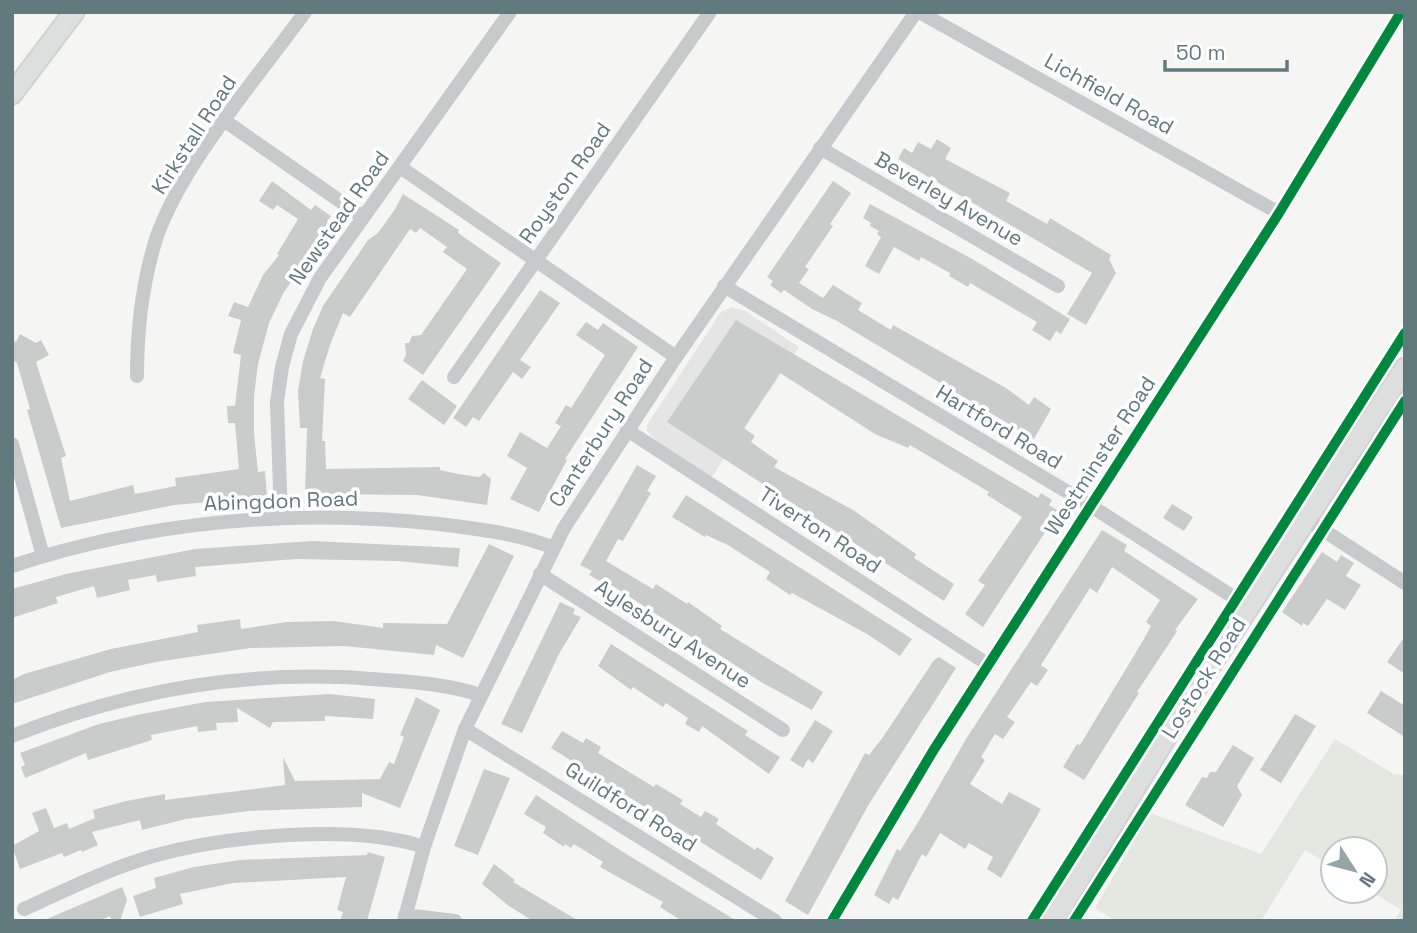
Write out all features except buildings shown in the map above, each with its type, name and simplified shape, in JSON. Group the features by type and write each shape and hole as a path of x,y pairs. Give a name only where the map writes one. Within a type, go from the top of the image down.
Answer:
{"main road":[{"path":"16,81 74,12"},
{"name":"Lostock Road","path":"1054,921 1249,607 1405,368"}],"street":[{"name":"Kirkstall Road","path":"137,376 140,311 157,237 188,176 304,12"},
{"name":"Newstead Road","path":"281,519 277,435 282,367 291,334 304,306 363,217 510,12"},
{"name":"Royston Road","path":"454,377 710,12"},
{"name":"Canterbury Road","path":"405,918 424,847 480,695 575,509 724,286 917,12"},
{"name":"Lichfield Road","path":"917,12 1279,213"},
{"name":"Westminster Road","path":"832,921 879,838 1279,213 1401,12"},
{"path":"225,121 363,217"},
{"name":"Beverley Avenue","path":"820,148 1058,286"},
{"path":"400,167 676,357"},
{"name":"Hartford Road","path":"724,286 1091,506 1249,607"},
{"name":"Tiverton Road","path":"627,430 989,665"},
{"path":"12,444 43,556"},
{"name":"Abingdon Road","path":"12,566 43,556 166,530 281,519 413,521 480,529 529,539 554,548"},
{"path":"1306,519 1405,583"},
{"name":"Aylesbury Avenue","path":"540,574 783,730"},
{"path":"12,736 121,699 187,685 263,677 374,679 457,689 480,695"},
{"name":"Guildford Road","path":"466,729 775,921"},
{"path":"24,909 113,870 194,847 283,837 346,835 385,838 424,847"},
{"path":"405,918 456,921"}],"shaded area":[{"path":"732,307 745,311 799,347 711,478 656,441 647,431 647,425 721,312"},
{"path":"1335,739 1394,774 1405,775 1405,921 1394,921 1401,910 1389,902 1389,835 1319,835 1319,858 1305,850 1261,921 1116,921 1095,908 1150,813 1261,854"}],"cycle path":[{"path":"832,921 933,751 1279,213 1401,12"},
{"path":"1032,921 1405,333"},
{"path":"1074,921 1405,401"}]}
